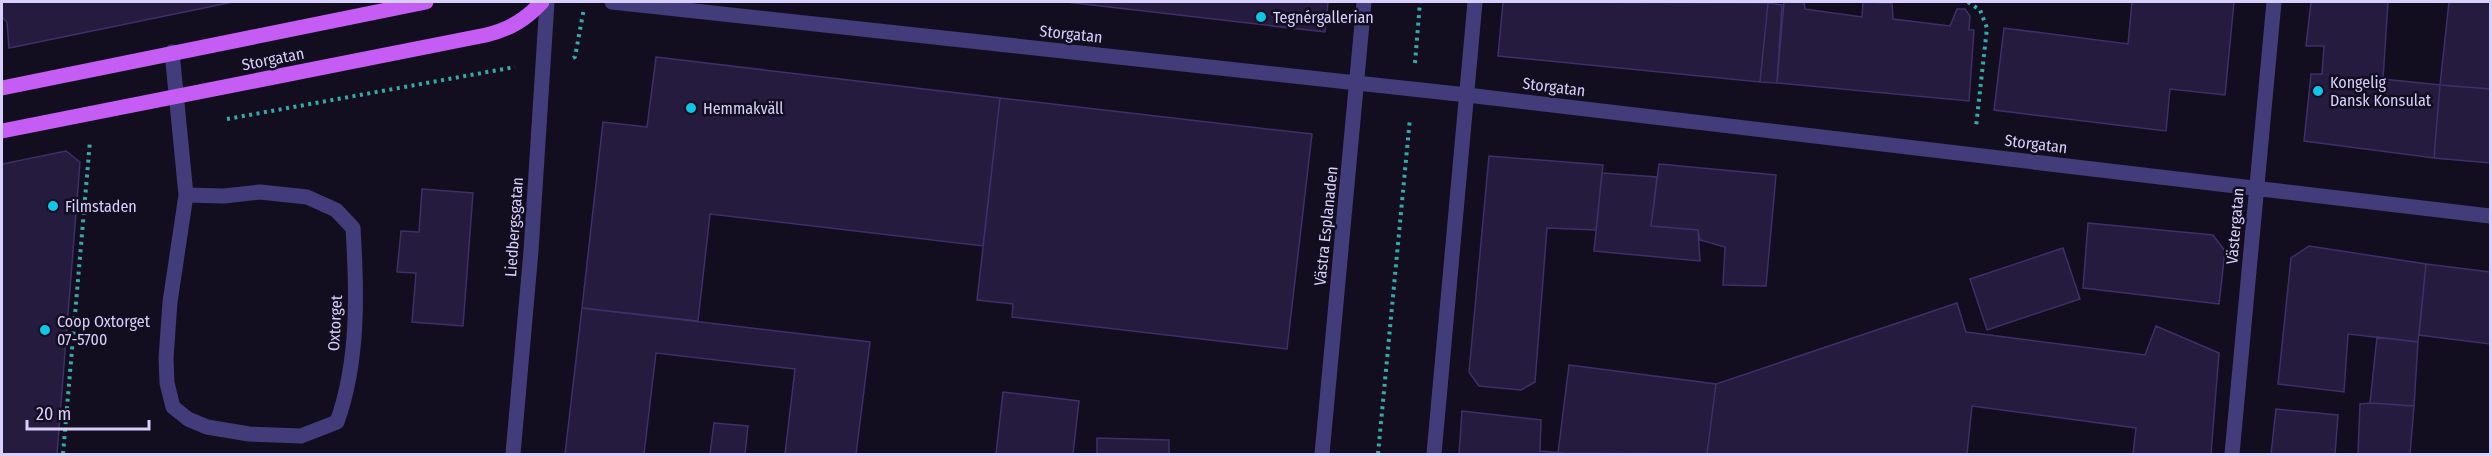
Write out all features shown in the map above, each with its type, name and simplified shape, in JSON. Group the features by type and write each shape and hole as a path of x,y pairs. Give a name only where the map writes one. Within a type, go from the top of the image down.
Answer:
{"main road":[{"name":"Storgatan","path":"2,88 426,2"},
{"name":"Storgatan","path":"2,131 486,35 508,29 519,23 542,2"}],"street":[{"name":"Liedbergsgatan","path":"513,454 531,251 547,2"},
{"name":"Storgatan","path":"612,2 1467,95 2490,216"},
{"name":"Västra Esplanaden","path":"1322,454 1364,2"},
{"path":"1434,454 1475,2"},
{"name":"Västergatan","path":"2232,454 2274,2"},
{"path":"172,52 186,195"},
{"name":"Oxtorget","path":"260,192 307,197 336,210 353,228 355,315 345,399 337,422 301,436 249,434 207,427 188,419 172,407 167,383 166,358 171,292 186,195 224,196 260,192"}],"path":[{"path":"1378,454 1420,2"},
{"path":"1968,2 1980,10 1987,28 1973,155"},
{"path":"63,454 91,136 86,114"}],"building":[{"path":"2,2 233,2 9,48 7,22 2,17"},
{"name":"Tegnérgallerian","path":"1066,2 1328,2 1325,32"},
{"path":"1503,2 1768,3 1760,82 1498,56"},
{"path":"1784,2 1804,2 1805,9 1862,17 1863,2 1892,3 1893,19 1950,26 1957,9 1965,9 1970,16 1969,30 1974,30 1969,101 1777,83"},
{"path":"2132,2 2234,2 2225,95 2170,89 2166,131 1994,110 2004,28 2128,44"},
{"path":"2311,2 2388,2 2383,79 2440,85 2434,158 2304,141 2311,74 2322,74 2324,46 2306,46"},
{"path":"2449,2 2490,2 2490,89 2440,85"},
{"path":"1768,3 1782,5 1777,83 1760,82"},
{"path":"656,57 1000,98 983,246 710,214 698,321 582,308 603,122 647,127"},
{"path":"2440,85 2490,89 2490,163 2434,158"},
{"path":"1000,98 1312,134 1287,349 1012,317 1013,304 977,300"},
{"path":"66,151 80,162 57,454 2,454 2,164"},
{"path":"1489,156 1603,165 1596,230 1547,228 1535,382 1521,390 1479,386 1469,372"},
{"path":"1659,164 1776,175 1766,286 1723,285 1725,247 1700,240 1698,230 1651,226"},
{"path":"1602,173 1657,177 1651,226 1698,230 1700,261 1594,251"},
{"path":"422,189 473,193 463,326 412,322 416,273 397,272 401,231 419,232"},
{"path":"2088,223 2213,235 2225,251 2219,304 2083,288"},
{"path":"2309,246 2426,264 2418,342 2348,334 2344,392 2278,384 2291,258"},
{"path":"2063,248 2080,299 1987,330 1970,279"},
{"path":"2426,264 2490,272 2490,344 2419,335"},
{"path":"1957,303 1966,332 2145,355 2156,326 2219,353 2211,454 2133,454 2136,428 1972,406 1967,454 1707,454 1716,384"},
{"path":"582,308 870,342 856,454 785,454 795,369 656,353 644,454 565,454"},
{"path":"2377,337 2418,342 2414,406 2370,403"},
{"path":"1569,365 1716,384 1707,454 1558,453"},
{"path":"1003,392 1079,401 1073,454 996,454"},
{"path":"2360,404 2414,406 2410,454 2358,454"},
{"path":"2276,409 2338,415 2335,454 2271,454"},
{"path":"1462,411 1541,420 1540,451 1575,454 1459,454"},
{"path":"714,423 748,426 745,454 710,454"},
{"path":"1097,438 1169,440 1169,454 1097,454"}],"place":[{"name":"Tegnérgallerian","path":"1261,17"},
{"name":"Kongelig Dansk Konsulat","path":"2318,91"},
{"name":"Hemmakväll","path":"691,108"},
{"name":"Filmstaden","path":"53,206"},
{"name":"Coop Oxtorget 07-5700","path":"45,330"}]}
